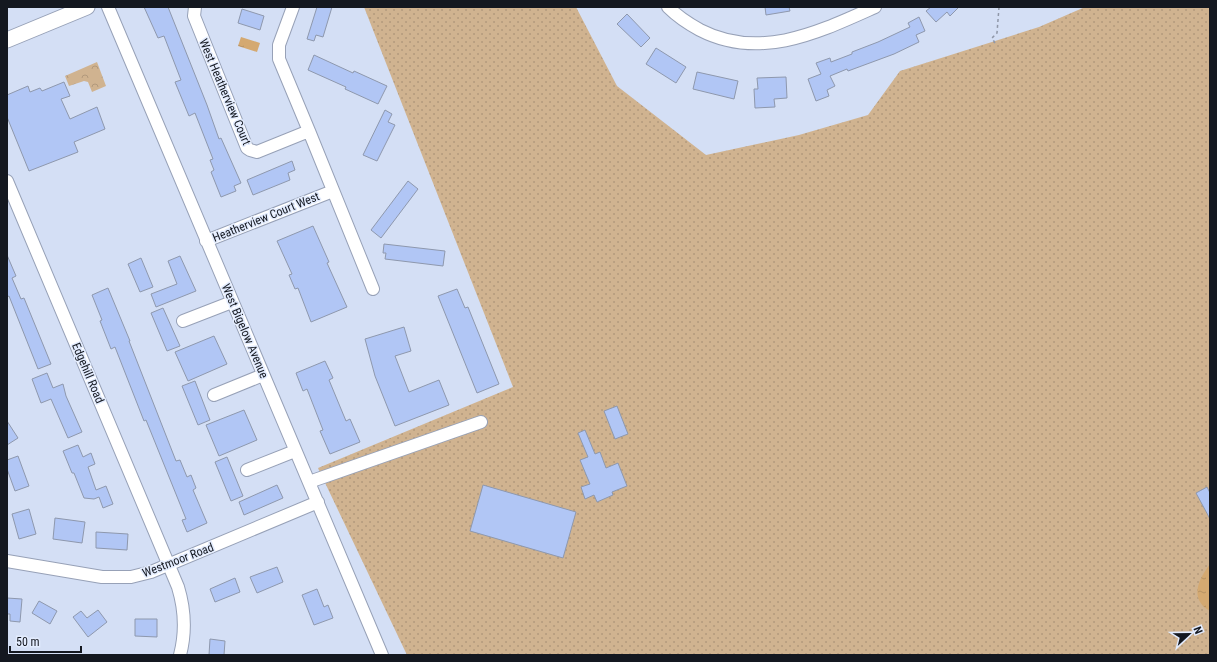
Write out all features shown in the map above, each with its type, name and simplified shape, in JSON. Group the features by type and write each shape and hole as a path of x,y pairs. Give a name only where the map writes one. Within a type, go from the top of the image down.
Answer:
{"main road":[{"path":"7,40 87,7"}],"street":[{"name":"West Bigelow Avenue","path":"108,7 382,655"},
{"name":"West Heatherview Court","path":"195,7 194,16 247,148 250,150 260,151 309,131"},
{"path":"293,7 279,45 279,59 309,131"},
{"path":"668,7 682,19 706,33 734,42 748,44 762,44 791,40 853,12 875,7"},
{"name":"Heatherview Court West","path":"206,241 333,191 309,131"},
{"name":"Edgehill Road","path":"7,181 170,565 180,594 184,614 183,642 180,655"},
{"path":"333,191 374,289"},
{"path":"183,320 232,302"},
{"path":"214,395 263,375"},
{"path":"309,482 481,422"},
{"path":"247,470 295,451"},
{"name":"Westmoor Road","path":"7,561 102,577 116,578 138,576 170,565 318,502"}],"path":[{"path":"995,44 992,38 997,33 999,7"}],"green space":[{"path":"364,7 576,7 617,86 706,155 799,135 868,115 900,71 1039,27 1085,7 1210,7 1210,655 407,655 318,468 513,387"},
{"path":"97,62 106,86 92,92 88,82 84,81 69,86 65,76"}],"water":[{"path":"241,37 260,43 257,52 238,46"},
{"path":"1210,564 1210,611 1199,601 1198,589 1202,576"}],"building":[{"path":"144,7 168,7 219,139 221,138 241,183 234,186 236,191 221,197 211,172 214,170 210,160 213,159 195,113 189,116 175,82 181,80 164,36 158,38"},
{"path":"317,7 332,7 323,37 316,35 314,41 307,39"},
{"path":"765,7 789,7 790,11 766,15"},
{"path":"931,7 959,7 950,16 947,12 936,22 926,11"},
{"path":"242,9 264,16 260,30 238,23"},
{"path":"627,14 650,38 641,47 617,24"},
{"path":"919,17 925,31 916,35 919,42 894,54 830,76 835,86 827,90 829,96 816,101 808,79 821,74 816,63 830,58 831,62 852,54 852,52 910,27 908,23"},
{"path":"656,48 686,67 676,83 646,64"},
{"path":"314,55 353,73 354,71 387,86 378,104 345,89 346,87 308,70"},
{"path":"697,72 738,81 734,99 693,89"},
{"path":"786,77 787,98 774,99 775,107 755,108 754,89 758,89 757,78"},
{"path":"64,82 70,96 61,99 70,119 97,107 105,129 74,142 78,152 29,171 7,117 7,95 28,86 30,92 40,88 42,91"},
{"path":"385,110 392,114 388,122 395,125 377,161 363,155"},
{"path":"292,161 295,170 288,173 290,180 253,195 247,180"},
{"path":"408,181 418,189 381,238 371,230"},
{"path":"313,226 329,262 327,263 347,307 311,322 298,288 295,289 289,275 292,274 277,241"},
{"path":"384,244 445,251 443,266 385,259 386,253 383,253"},
{"path":"7,255 16,276 12,278 21,299 24,298 51,364 38,369 9,296 7,297"},
{"path":"180,256 196,291 156,307 151,294 177,284 168,261"},
{"path":"141,258 153,287 140,292 128,264"},
{"path":"108,288 176,461 180,460 187,477 191,475 196,488 193,490 207,523 187,532 182,520 186,519 146,420 144,421 115,347 111,349 100,321 102,320 92,295"},
{"path":"457,289 465,308 468,307 499,384 477,393 438,296"},
{"path":"163,308 180,346 167,351 151,313"},
{"path":"404,327 411,351 395,356 409,392 439,380 449,405 395,426 375,376 365,339"},
{"path":"214,336 227,364 188,381 175,352"},
{"path":"325,361 333,378 329,380 346,421 350,419 360,442 330,454 320,431 323,430 307,389 303,391 296,373"},
{"path":"47,373 53,388 63,384 66,396 82,432 68,438 51,399 41,403 32,379"},
{"path":"195,381 210,420 198,425 182,386"},
{"path":"617,406 628,434 615,439 604,411"},
{"path":"244,410 257,440 219,456 206,425"},
{"path":"7,421 18,438 7,445"},
{"path":"585,430 595,454 600,452 606,468 618,463 627,486 612,492 613,495 597,502 594,495 585,499 581,487 590,484 580,460 588,457 578,433"},
{"path":"78,445 83,457 91,453 95,464 88,467 96,490 106,486 113,504 103,508 99,497 94,499 84,498 63,451"},
{"path":"18,456 29,486 15,491 7,469 7,460"},
{"path":"227,457 243,496 231,501 215,462"},
{"path":"277,485 283,498 244,515 239,502"},
{"path":"483,485 576,512 563,558 470,531"},
{"path":"1207,487 1210,493 1210,519 1196,493"},
{"path":"29,509 36,534 19,539 12,514"},
{"path":"55,518 85,522 82,543 53,539"},
{"path":"96,532 128,534 127,550 96,548"},
{"path":"277,567 283,582 257,593 250,577"},
{"path":"235,578 240,592 215,602 210,589"},
{"path":"317,589 324,607 328,605 333,618 314,625 302,595"},
{"path":"7,598 22,599 20,622 10,621 10,614 7,614"},
{"path":"39,601 57,611 50,624 32,613"},
{"path":"98,610 107,622 88,637 73,617 81,611 87,618"},
{"path":"135,619 157,619 157,637 135,636"},
{"path":"210,639 225,641 224,655 209,655"}]}
